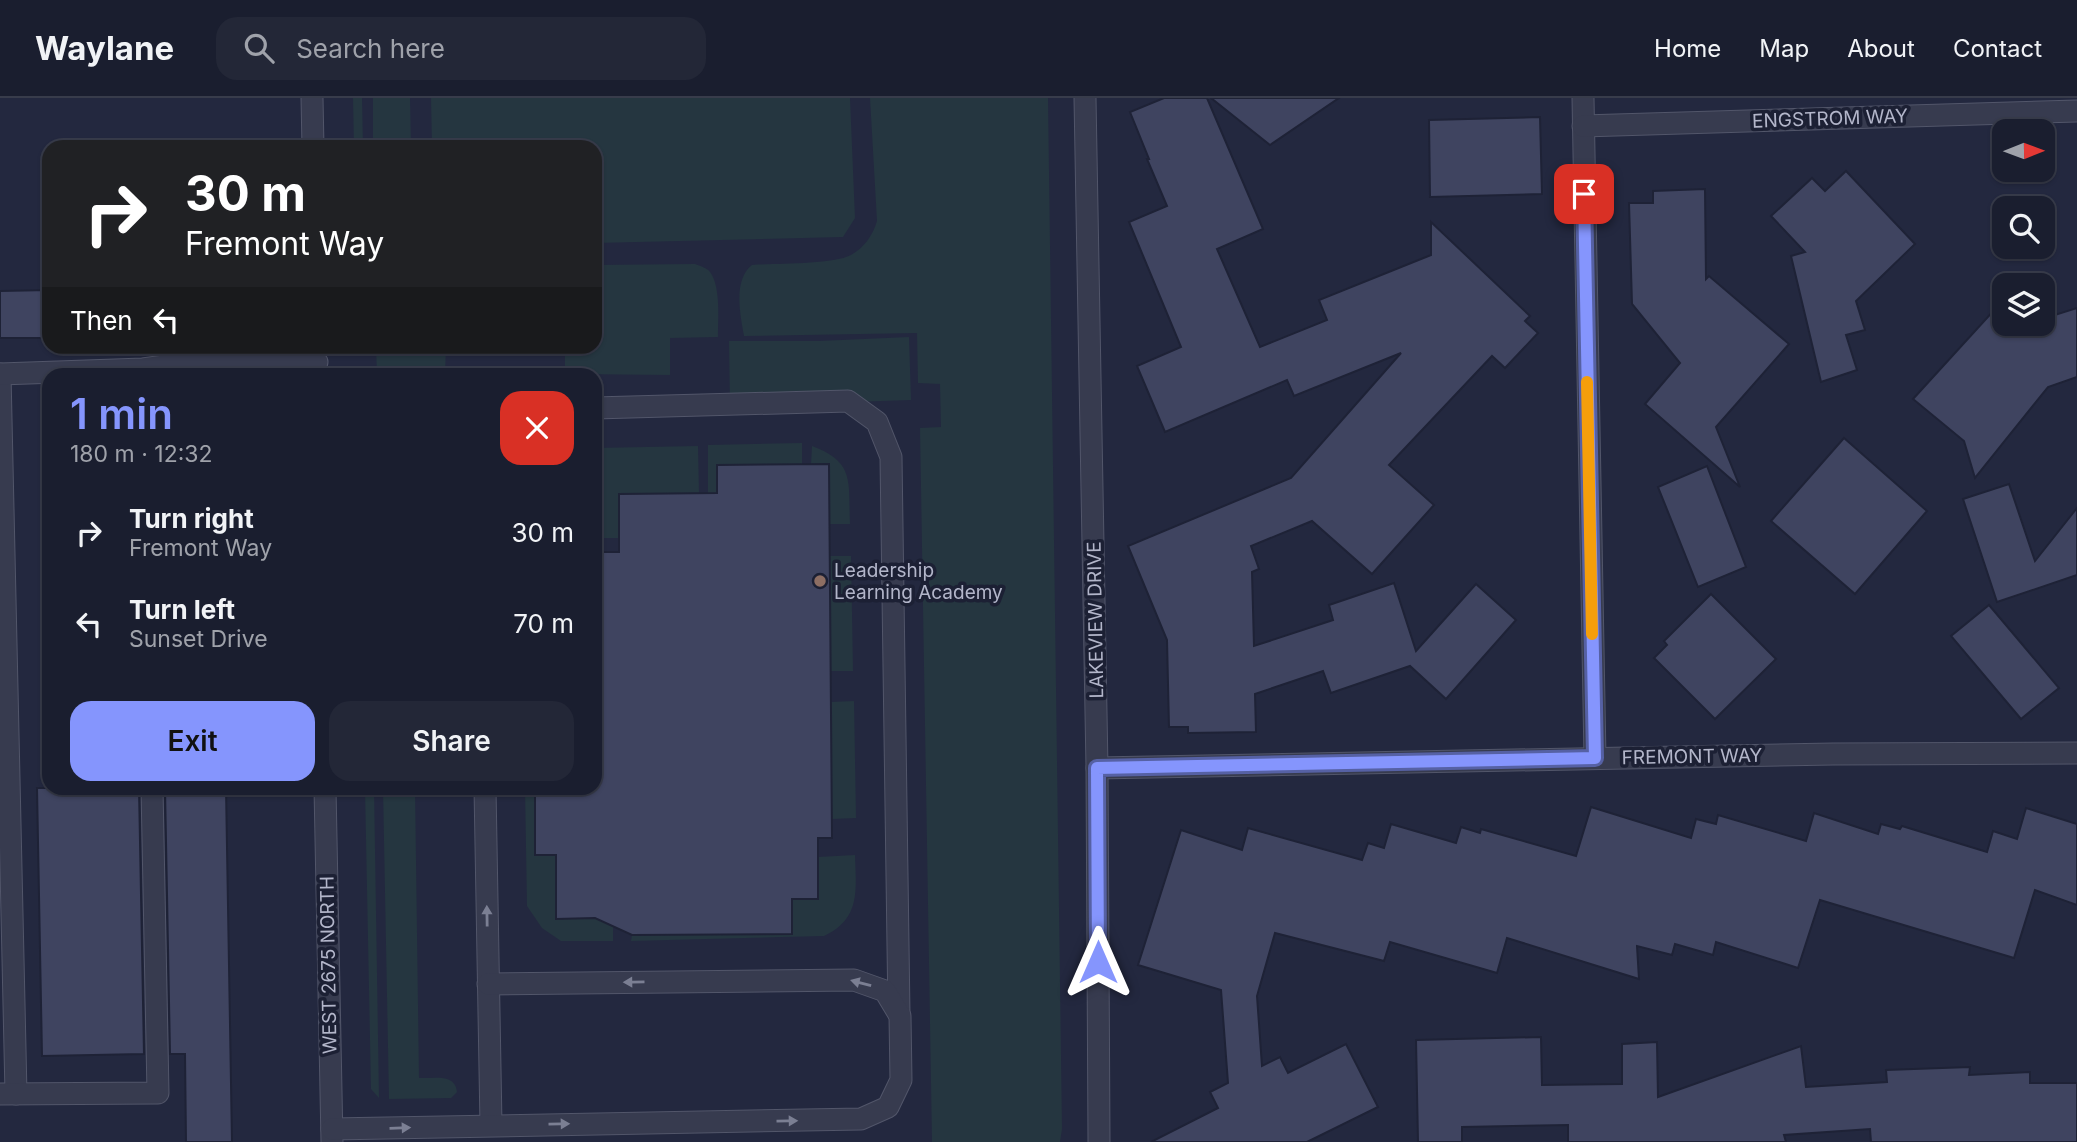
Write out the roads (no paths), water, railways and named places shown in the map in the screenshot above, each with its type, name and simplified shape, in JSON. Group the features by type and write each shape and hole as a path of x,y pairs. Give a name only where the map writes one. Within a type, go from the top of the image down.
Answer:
{"street":[{"path":"312,98 313,140"},
{"name":"LAKEVIEW DRIVE","path":"1085,98 1097,768 1099,1142"},
{"path":"1583,98 1595,758"},
{"name":"ENGSTROM WAY","path":"1583,126 2077,111"},
{"path":"161,368 179,364 317,361"},
{"path":"42,373 0,374 8,1094 158,1093 152,795"},
{"path":"332,1136 491,1125 861,1119 888,1107 901,1080 891,457 877,422 848,401 602,408"},
{"name":"FREMONT WAY","path":"1097,768 1833,754 2077,753"},
{"name":"WEST 2675 NORTH","path":"325,795 332,1136"},
{"path":"485,795 491,1125"},
{"path":"488,984 854,980 885,991 900,1016"}],"place":[{"name":"Leadership Learning Academy","path":"820,581"}]}
